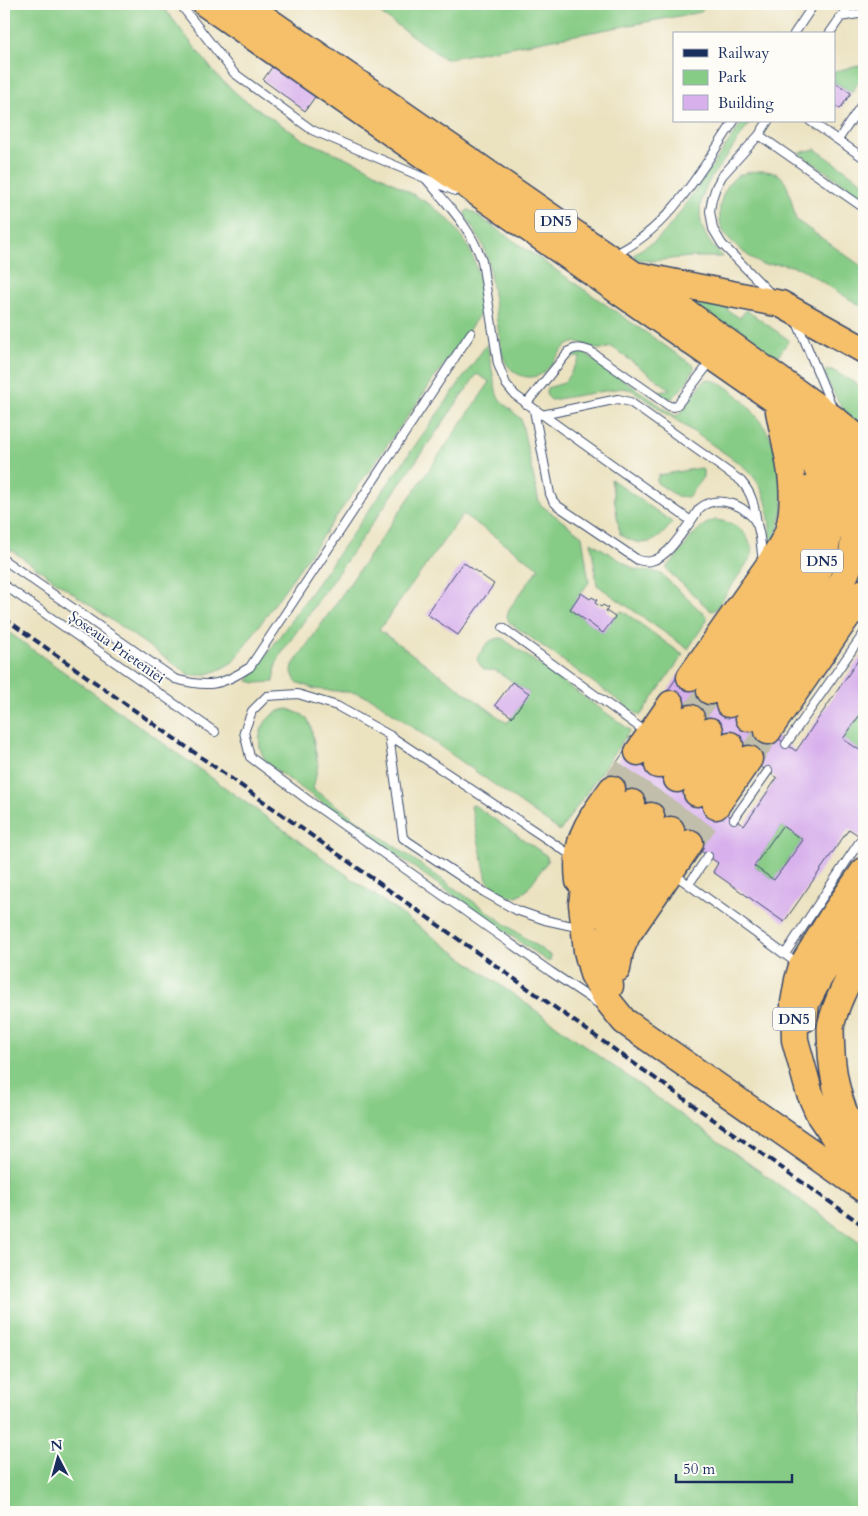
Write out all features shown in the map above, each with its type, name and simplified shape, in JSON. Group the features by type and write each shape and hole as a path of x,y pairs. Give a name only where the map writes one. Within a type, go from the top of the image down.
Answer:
{"highway":[{"name":"DN5","path":"206,4 778,402 817,422 831,433 852,455 864,474"},
{"name":"DN5","path":"244,4 633,274 838,422 864,443"},
{"name":"DN5","path":"633,274 787,307 864,350"},
{"name":"DN5","path":"739,711 765,570 781,546 788,531 792,508 793,491 778,402"},
{"name":"DN5","path":"739,711 808,591 824,556 827,539 829,521 828,502 823,483 812,456 800,434 778,402"},
{"path":"739,711 861,614"},
{"path":"681,778 720,738"},
{"path":"681,778 720,738"},
{"path":"661,823 584,832 578,860 587,951 592,974 608,1001 624,1021 864,1189"},
{"path":"584,917 592,908 599,891 661,823"},
{"path":"624,1021 608,978 606,963 608,935 614,918 661,823"},
{"path":"624,1021 617,993 616,977 620,951 635,922 680,878 661,823"},
{"name":"DN5","path":"864,871 832,917 793,960 798,980 794,1003 795,1040 809,1090 820,1116 837,1141 864,1166"},
{"name":"DN5","path":"802,1064 801,1035 806,1003 819,978 864,912"},
{"name":"DN5","path":"864,955 840,996 830,1027 831,1057 836,1087 844,1113 864,1150"}],"lane":[{"path":"180,4 234,73 312,130 461,194"},
{"path":"795,32 814,4"},
{"path":"829,32 850,4"},
{"path":"840,17 864,13"},
{"path":"838,140 864,101"},
{"path":"607,257 638,241 656,226 686,190 733,122"},
{"path":"767,122 759,135 729,168 716,187 710,212 711,220 716,236 722,244 787,307 838,422"},
{"path":"811,122 863,156"},
{"path":"759,135 864,208"},
{"path":"426,179 462,221 477,246 482,260 490,320 500,370 506,384 515,395 534,410 691,521"},
{"path":"470,197 505,212"},
{"path":"4,560 175,679 200,685 216,684 232,678 250,667 471,333"},
{"path":"526,404 569,351 575,348 590,351 669,406 674,407 714,357"},
{"path":"542,415 618,399 630,402 741,480 750,492 753,500 765,570"},
{"path":"534,410 550,494 553,501 638,560 652,561 666,552 700,508 708,504 717,502 733,504 748,514 757,525"},
{"name":"Șoseaua Prieteniei","path":"4,585 215,732"},
{"path":"503,628 681,778 720,738"},
{"path":"578,860 389,735 337,706 298,694 267,696 252,711 244,732 250,757 312,804 535,961 624,1021"},
{"path":"389,735 403,838 484,892 516,910 545,920 584,917"},
{"path":"680,878 793,960 862,838"}],"green space":[{"path":"4,4 161,4 217,76 243,99 304,140 363,165 431,205 451,222 468,246 475,263 479,279 482,311 234,661 213,672 202,675 190,675 4,545"},
{"path":"367,4 709,4 701,12 445,59"},
{"path":"864,65 864,75 851,93 836,83 836,71"},
{"path":"742,122 750,122 711,178 701,202 701,222 704,231 708,240 723,257 690,257 651,261 637,259 634,256 635,253 664,233"},
{"path":"815,149 864,183 864,198 799,153"},
{"path":"758,171 772,172 779,175 788,189 796,220 864,268 864,308 800,268 782,264 761,264 740,249 726,235 721,225 720,217 723,195 736,177"},
{"path":"468,210 694,366 690,376 678,393 670,398 657,393 670,389 612,347 598,349 577,342 565,348 547,369 536,376 524,376 511,369 505,361 501,349 488,259 482,243 466,217 465,212"},
{"path":"693,299 732,302 727,310 740,318 746,310 789,340 774,362 689,302"},
{"path":"487,344 497,395 521,419 539,502 582,536 589,582 570,609 603,633 621,611 624,612 683,655 640,716 509,622 507,616 509,609 539,568 463,514 379,630 507,723 529,693 495,670 486,670 480,664 477,658 490,641 497,638 502,638 630,730 560,831 373,699 357,693 315,689 296,682 292,672 293,665 490,382 477,374 283,651 276,664 274,682 256,683 248,681"},
{"path":"578,352 592,358 675,416 680,414 707,379 727,387 745,403 767,432 772,441 777,459 783,508 772,549 766,502 757,482 749,472 739,463 638,394 632,390 622,388 551,400 547,396 547,388 564,383 581,357 567,358"},
{"path":"827,370 832,370 862,387 864,433 847,417 825,377"},
{"path":"700,468 703,470 703,477 688,497 677,496 657,483 659,475"},
{"path":"611,479 672,522 661,535 656,539 643,543 628,539 620,534"},
{"path":"716,520 730,523 740,529 753,551 750,559 715,610 711,611 667,570 667,566 700,528"},
{"path":"591,542 634,569 661,574 707,617 707,620 688,649 597,585"},
{"path":"4,629 864,1246 864,1512 4,1512"},
{"path":"288,709 303,715 311,727 318,765 313,789 551,956 550,961 547,961 270,766 260,749 261,731 271,716 278,711"},
{"path":"864,709 864,753 843,739"},
{"path":"474,805 547,856 547,862 526,891 519,895 511,897 497,891 487,880 471,806"},
{"path":"782,826 803,840 774,880 754,866"}],"building":[{"path":"277,60 319,91 305,111 263,80"},
{"path":"836,83 851,93 840,109 836,106"},
{"path":"463,562 494,584 458,635 427,614"},
{"path":"581,593 590,599 592,597 597,600 595,603 601,607 603,605 608,608 606,611 615,617 603,633 570,609"},
{"path":"861,656 864,658 864,709 843,739 864,753 864,839 849,829 784,922 713,872 718,863 603,782 629,745 744,826 777,778 663,698 681,671 796,751","holes":["782,826 803,840 774,880 754,866"]},
{"path":"512,682 529,693 512,717 495,705"}],"tunnel":[{"path":"691,718 710,691"},
{"path":"749,759 768,731"},
{"path":"612,789 638,752"},
{"path":"632,803 658,765"},
{"path":"651,816 677,779"},
{"path":"671,830 697,793"},
{"path":"690,843 716,806"}],"railway":[{"path":"4,618 864,1226"}]}
